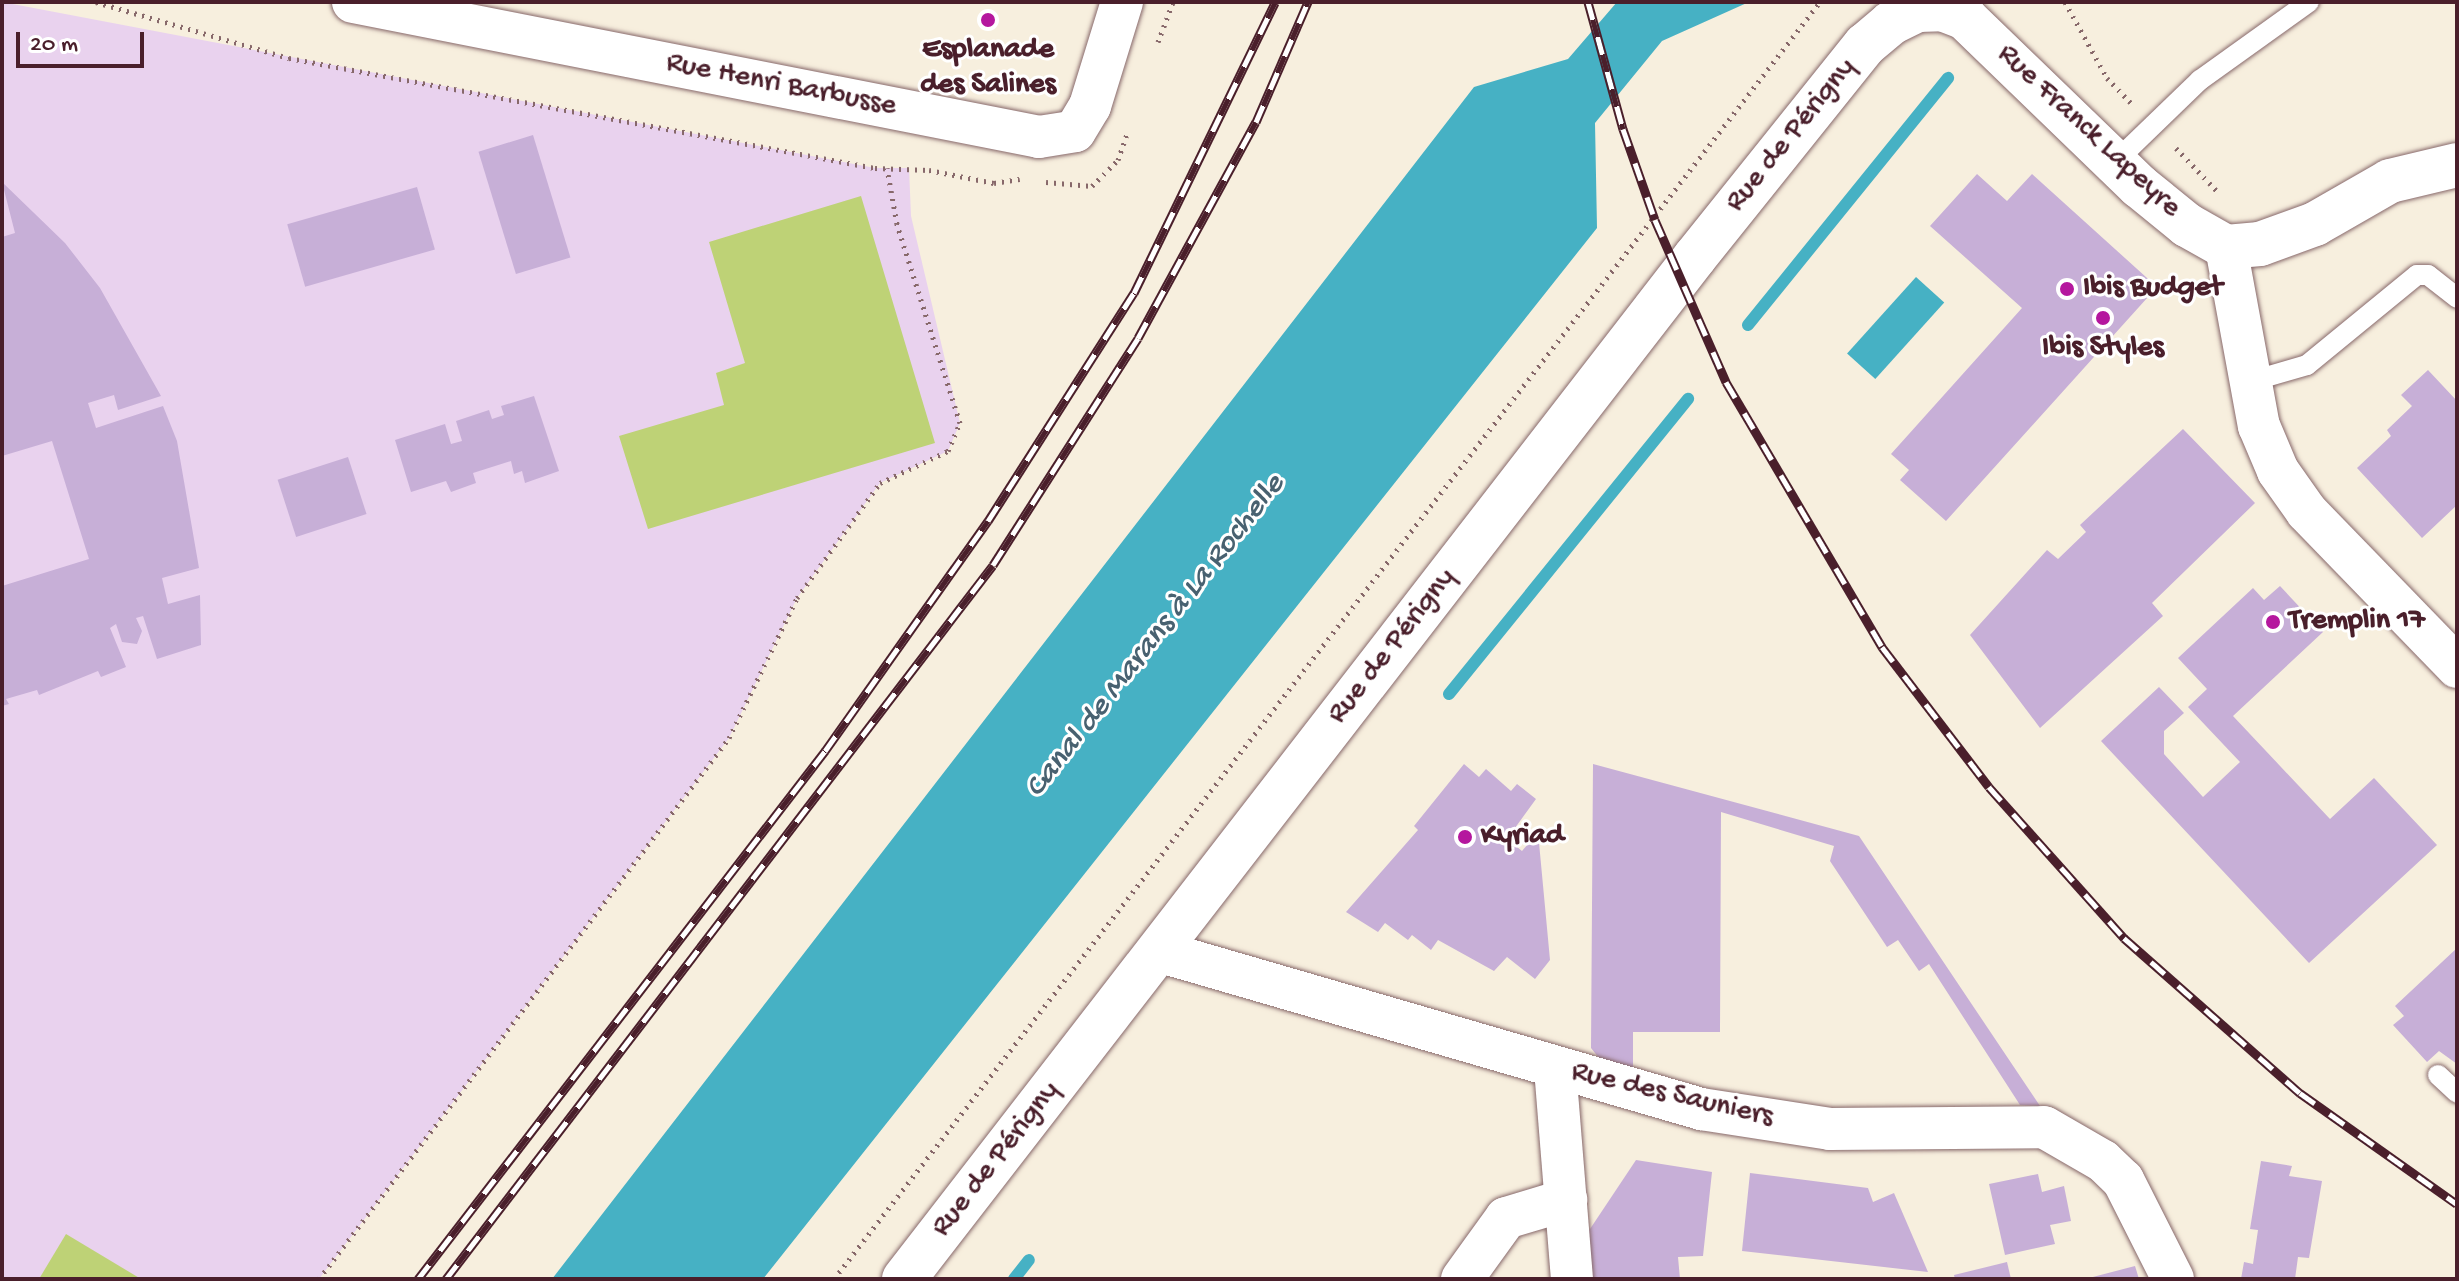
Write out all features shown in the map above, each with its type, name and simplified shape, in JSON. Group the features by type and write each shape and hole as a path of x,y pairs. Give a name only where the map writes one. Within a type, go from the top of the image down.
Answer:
{"street":[{"name":"Rue Henri Barbusse","path":"353,2 1039,137 1075,131 1090,106 1122,2"},
{"name":"Rue Franck Lapeyre","path":"1891,23 1918,10 1942,9 1965,18 2115,162 2187,225 2226,247"},
{"name":"Rue de Périgny","path":"904,1279 1695,257 1865,45 1891,23"},
{"path":"2457,165 2390,181 2315,224 2260,244 2226,247 2264,437 2278,471 2307,512 2457,667"},
{"name":"Rue des Sauniers","path":"1158,951 1701,1109 1830,1129 2044,1127 2103,1161 2123,1180 2173,1279"},
{"path":"1555,1068 1572,1279"},
{"path":"1462,1279 1506,1218 1566,1200"}],"lane":[{"path":"2115,162 2200,80 2309,2"},
{"path":"2252,381 2307,365 2417,275 2428,275 2457,298"},
{"path":"2438,1075 2457,1093"}],"path":[{"path":"96,2 289,58 887,168 909,168"},
{"path":"834,1279 1820,2"},
{"path":"319,1279 729,738 797,598 880,483 948,451 960,423 897,224 887,168"}],"shaded area":[{"path":"2,2 875,168 909,168 911,216 960,423 948,451 880,483 797,598 729,738 319,1279 2,1279"}],"green space":[{"path":"861,196 935,443 648,529 619,436 724,405 716,373 745,363 709,242"},
{"path":"66,1234 141,1279 39,1279"}],"water":[{"name":"Canal de Marans à La Rochelle","path":"1617,2 1749,2 1662,41 1595,123 1597,228 763,1279 552,1279 1474,87 1568,59"},
{"path":"1916,277 1944,302 1875,379 1847,354"}],"building":[{"path":"533,135 570,257 516,274 478,152"},
{"path":"1977,174 2007,201 2032,174 2157,287 1946,521 1900,480 1909,470 1891,454 2022,308 1930,226"},
{"path":"2,182 65,243 100,288 161,396 118,410 114,395 88,403 96,428 163,406 177,441 199,568 162,578 168,604 200,595 201,645 157,659 143,616 136,618 142,631 137,644 122,642 116,624 110,628 126,667 101,677 98,671 39,695 37,690 6,699 9,704 2,706 2,586 89,559 52,441 2,456 2,237 15,233"},
{"path":"417,187 435,249 305,287 287,224"},
{"path":"2428,370 2457,401 2457,505 2422,538 2357,468 2391,436 2387,430 2412,406 2401,395"},
{"path":"534,396 559,471 525,483 522,471 514,474 511,461 473,473 476,483 451,492 446,481 411,492 395,440 445,424 451,444 462,441 456,421 489,410 492,419 504,415 501,406"},
{"path":"2183,429 2255,503 2152,603 2163,616 2040,728 1970,635 2047,550 2058,559 2086,532 2080,525"},
{"path":"348,457 367,514 296,537 278,480"},
{"path":"2280,586 2323,632 2233,716 2330,819 2374,778 2437,845 2309,963 2101,741 2159,687 2184,713 2164,731 2164,754 2203,797 2240,762 2188,707 2207,689 2178,658 2253,588 2264,600"},
{"path":"1464,764 1479,777 1486,769 1511,791 1517,784 1536,799 1507,839 1522,851 1538,832 1550,960 1535,979 1507,957 1494,971 1438,940 1431,950 1412,935 1408,940 1385,923 1378,932 1346,912 1418,830 1414,826"},
{"path":"1593,764 1859,836 2040,1106 2020,1105 1929,964 1919,971 1898,940 1887,947 1830,861 1834,846 1721,812 1720,1032 1633,1032 1633,1072 1607,1068 1591,1048"},
{"path":"2457,948 2457,1064 2439,1051 2427,1062 2393,1025 2404,1016 2395,1006"},
{"path":"1636,1160 1712,1172 1703,1256 1678,1257 1680,1279 1588,1279 1584,1238"},
{"path":"2261,1161 2292,1166 2289,1176 2322,1181 2309,1258 2298,1257 2295,1279 2241,1279 2244,1262 2253,1264 2258,1230 2250,1229"},
{"path":"1750,1173 1868,1188 1873,1202 1894,1193 1928,1272 1742,1251"},
{"path":"2038,1174 2042,1192 2064,1186 2071,1221 2050,1225 2055,1244 2005,1255 1989,1184"},
{"path":"2007,1262 2011,1279 1955,1279 1954,1275"},
{"path":"2135,1266 2139,1279 2089,1279 2089,1278"}],"waterway":[{"path":"1748,325 1948,78"},
{"path":"1449,694 1688,399"},
{"path":"1014,1279 1029,1260"}],"railway":[{"path":"418,1279 825,751 988,521 1134,293 1275,2"},
{"path":"446,1279 993,565 1138,338 1256,122 1308,2"},
{"path":"1588,2 1623,129 1655,220 1726,382 1882,647 1989,787 2124,938 2300,1093 2457,1204"}],"place":[{"name":"Esplanade des Salines","path":"988,20"},
{"name":"Ibis Budget","path":"2067,289"},
{"name":"Ibis Styles","path":"2103,318"},
{"name":"Tremplin 17","path":"2273,622"},
{"name":"Kyriad","path":"1465,837"}]}
